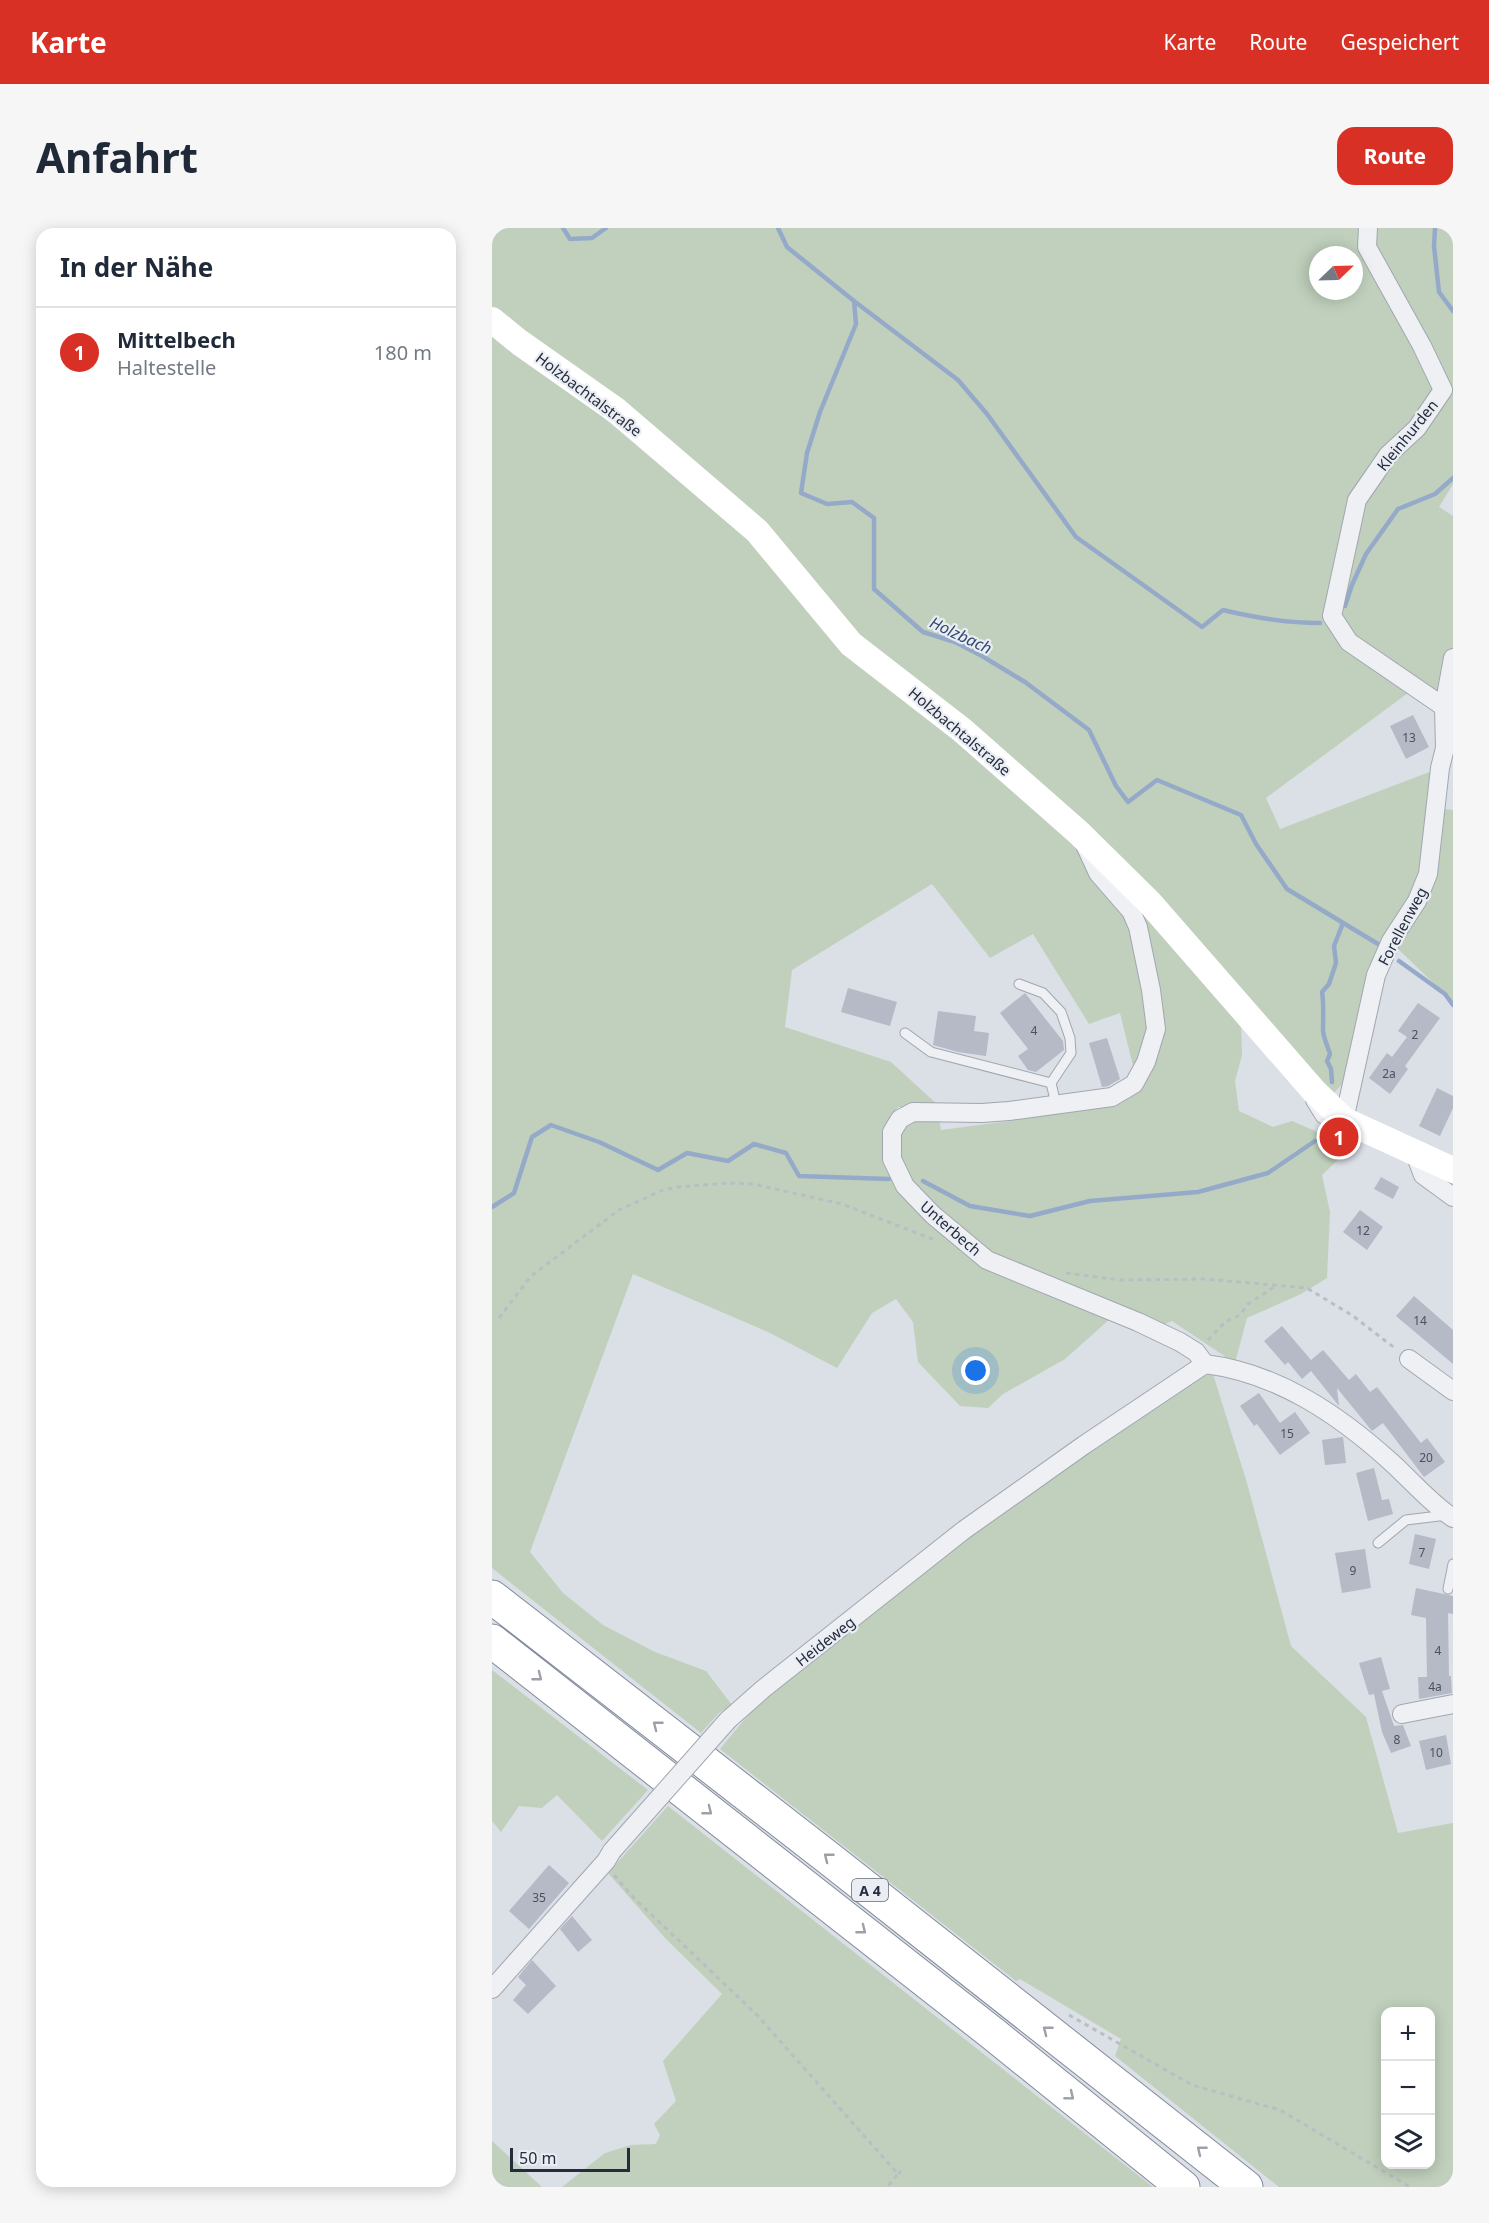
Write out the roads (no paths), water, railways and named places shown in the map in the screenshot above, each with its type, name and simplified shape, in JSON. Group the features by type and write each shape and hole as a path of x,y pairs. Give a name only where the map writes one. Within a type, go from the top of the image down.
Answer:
{"highway":[{"name":"A 4","path":"492,1597 1246,2187"},
{"name":"A 4","path":"492,1641 992,2032 1183,2187"}],"street":[{"name":"Kleinhurden","path":"1368,228 1367,247 1422,346 1443,390 1417,428 1388,455 1358,500 1332,616 1349,642 1444,707"},
{"name":"Holzbachtalstraße","path":"492,320 519,342 617,411 757,531 851,644 962,729 1079,833 1150,903 1314,1091 1344,1120 1453,1170"},
{"name":"Forellenweg","path":"1344,1120 1376,975 1391,941 1417,901 1428,874 1440,768 1445,747 1444,707 1453,658"},
{"name":"Unterbech","path":"1079,833 1098,873 1131,911 1138,927 1151,990 1156,1029 1146,1062 1134,1084 1112,1097 982,1113 913,1112 900,1119 892,1132 892,1159 904,1185 933,1215 987,1260 1138,1322 1180,1342 1206,1360 1266,1378 1315,1403 1381,1453 1451,1516"},
{"path":"1416,1154 1423,1175 1453,1197"},
{"path":"1409,1359 1453,1391"},
{"name":"Heideweg","path":"492,1989 728,1720 763,1689 964,1530 1206,1360"},
{"path":"1402,1714 1453,1704"}],"lane":[{"path":"1019,984 1043,993 1061,1012 1070,1038 1071,1053 1051,1083 1056,1104"},
{"path":"905,1033 931,1052 1051,1083"},
{"path":"1378,1544 1406,1520 1451,1516"},
{"path":"1448,1590 1453,1564"}],"waterway":[{"name":"Holzbach","path":"563,228 570,239 592,238 606,228"},
{"name":"Holzbach","path":"778,228 787,247 854,301 856,324 820,412 807,453 801,493 827,504 852,502 874,518 874,589 923,632 955,642 982,656 1025,682 1089,730 1116,786 1128,802 1157,780 1241,815 1256,844 1287,889 1378,944"},
{"path":"1435,228 1434,246 1439,292 1453,311"},
{"path":"854,301 958,380 987,414 1076,537 1202,627 1223,610 1272,620 1320,623"},
{"path":"1345,606 1366,554 1398,509 1435,494 1453,478"},
{"path":"1332,1082 1331,1069 1327,1061 1330,1054 1323,1033 1322,992 1329,984 1336,963 1334,946 1343,923"},
{"name":"Holzbach","path":"1399,961 1445,994 1453,1005"},
{"path":"492,1207 514,1193 532,1137 551,1125 599,1142 658,1170 687,1153 728,1161 754,1144 786,1153 799,1176 889,1179"},
{"path":"923,1181 970,1206 1030,1216 1090,1201 1198,1192 1268,1173 1315,1141"}],"place":[{"name":"Mittelbech","path":"1339,1137"}]}
